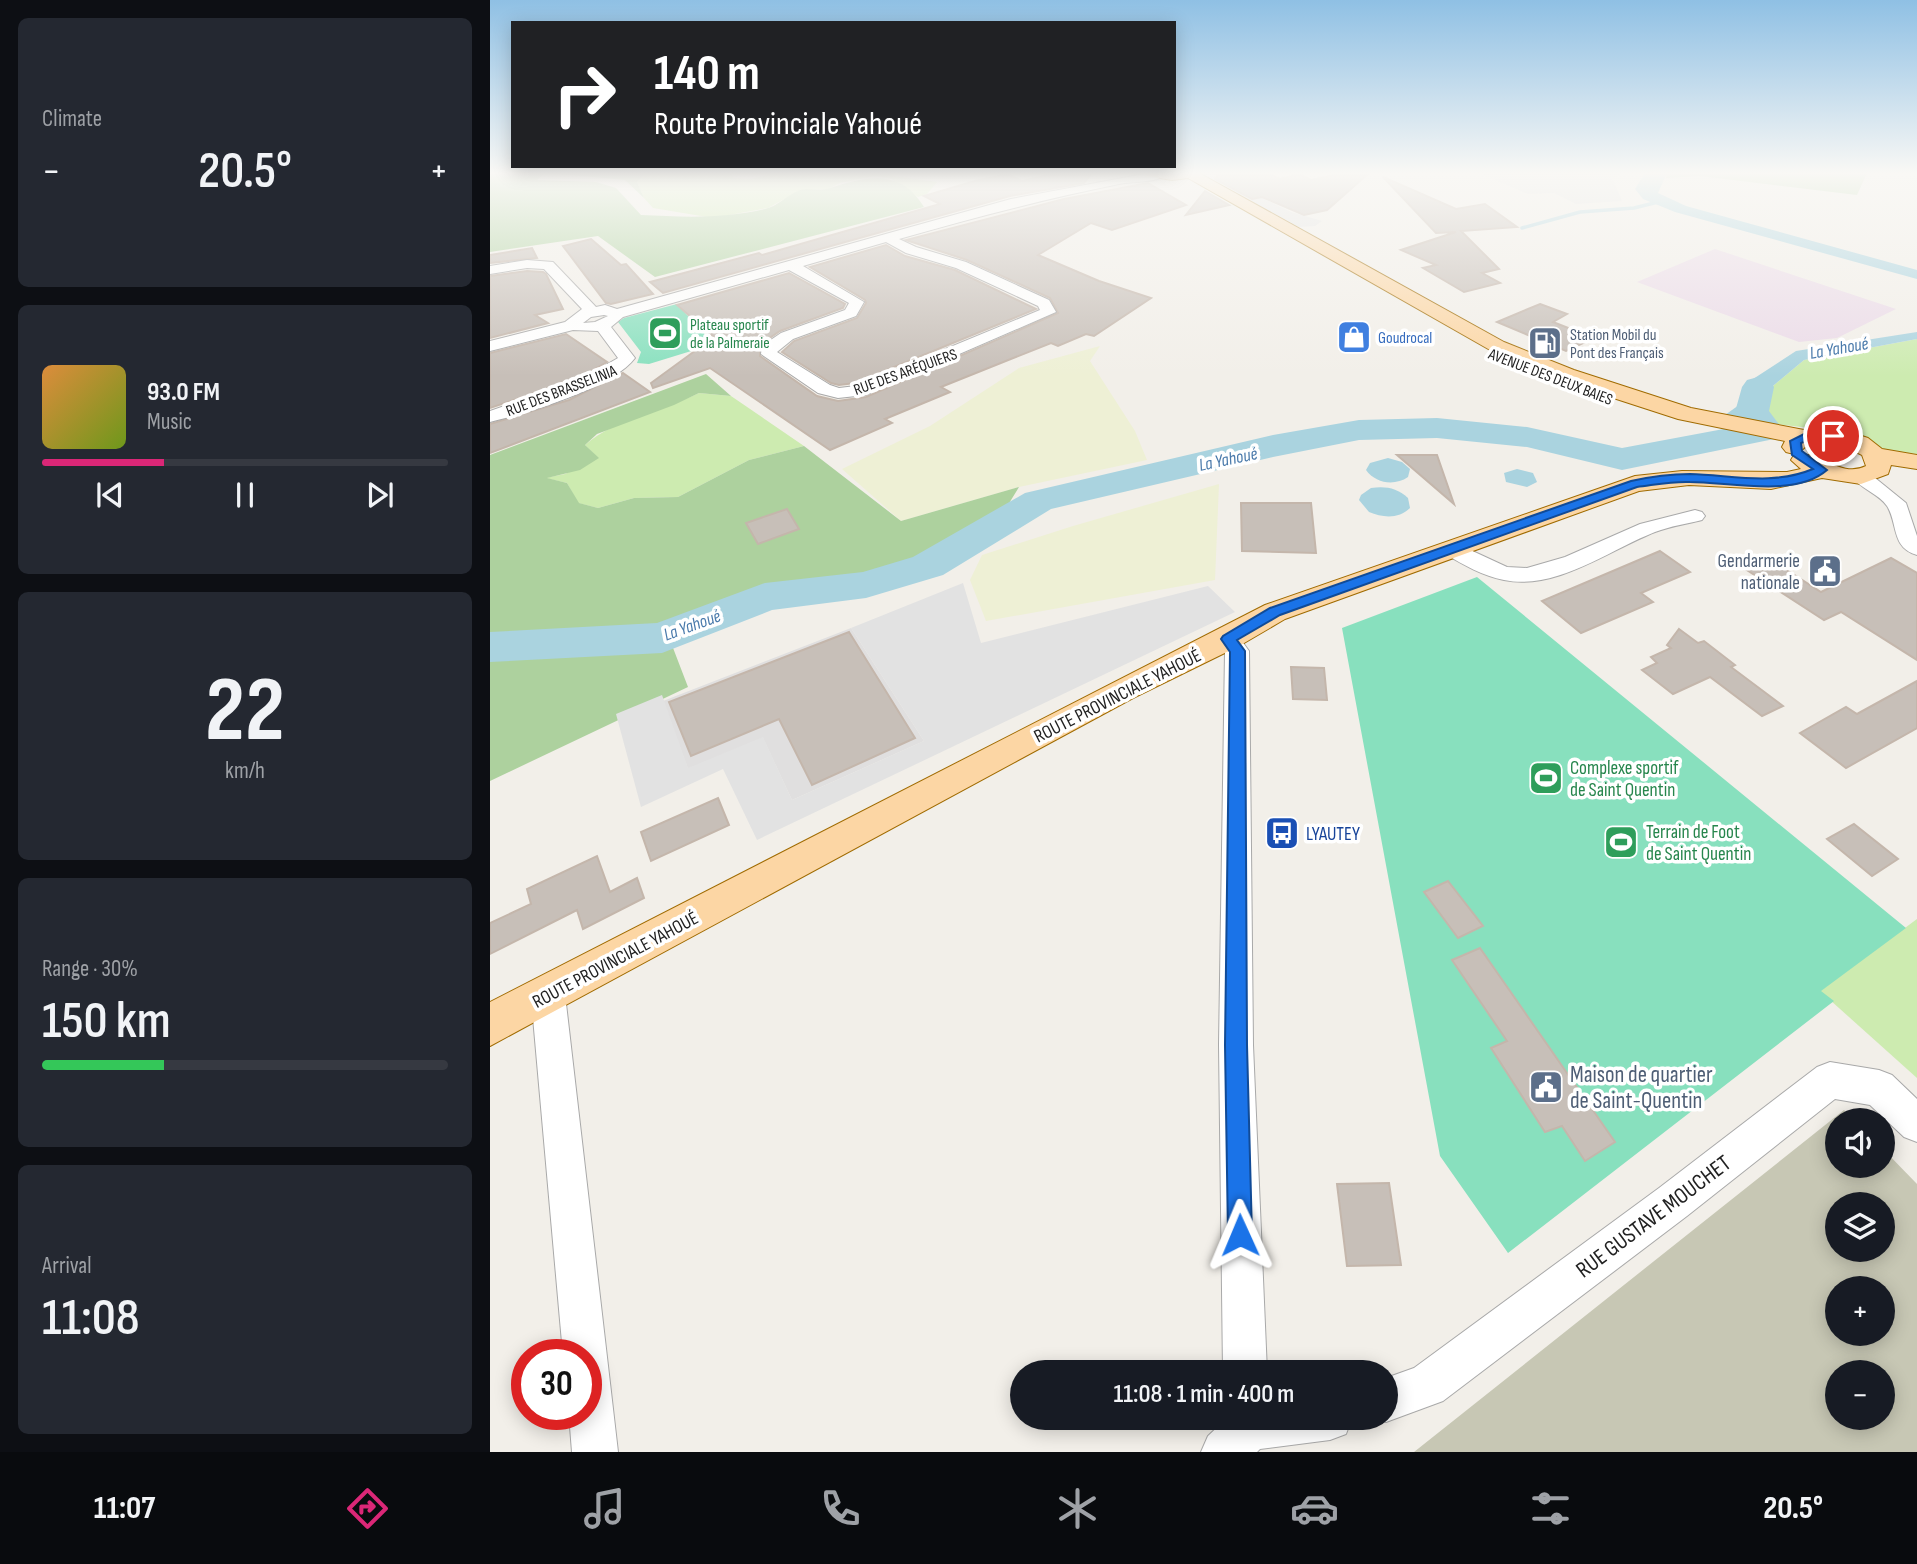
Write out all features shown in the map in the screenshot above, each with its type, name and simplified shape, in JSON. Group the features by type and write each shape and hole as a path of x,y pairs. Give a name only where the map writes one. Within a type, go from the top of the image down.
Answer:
{"main road":[{"name":"AVENUE DES DEUX BAIES","path":"1288,241 1487,352 1559,381 1682,416 1788,440"},
{"path":"1917,462 1873,467 1821,470 1802,458 1788,440 1821,434 1846,439 1873,467 1917,474"},
{"name":"ROUTE PROVINCIALE YAHOUÉ","path":"490,1025 1122,690 1228,639 1275,611 1635,484 1688,478 1768,484 1802,478 1821,470"}],"street":[{"path":"490,270 527,264 548,265 597,318 612,321 616,314 884,241"},
{"name":"RUE DES ARÉQUIERS","path":"793,266 857,302 851,313 786,336 768,349 769,354 831,392 859,391 1048,312 1044,303 961,265 911,250 893,241"},
{"path":"490,346 573,325 587,328 597,318"},
{"name":"RUE DES BRASSELINIA","path":"490,417 606,375 624,364 627,358 597,318"},
{"path":"1873,467 1896,503 1906,537 1917,548"},
{"path":"1453,549 1476,564 1509,575 1542,572 1631,533 1676,517 1695,516"},
{"path":"1228,639 1237,651 1236,1045 1245,1360"},
{"path":"548,995 583,1339"},
{"name":"RUE GUSTAVE MOUCHET","path":"1398,1396 1427,1385 1662,1210 1830,1080 1879,1088 1917,1124"},
{"path":"594,1430 596,1452"},
{"path":"1244,1437 1276,1430"}],"shaded area":[{"path":"1715,249 1896,309 1837,338 1799,342 1637,282"},
{"path":"1100,346 1090,361 1135,431 1147,460 1019,487 901,521 842,469 930,426 1019,368"},
{"path":"1219,484 1215,580 986,621 970,580 982,555"},
{"path":"963,583 981,643 1208,586 1235,612 757,840 723,769 641,807 616,714 662,695 688,768 763,737 792,800 924,741 851,628"},
{"path":"851,628 924,741 792,800 763,738 688,769 663,701"},
{"path":"1825,1125 1825,1178 1895,1178 1895,1161 1917,1184 1917,1452 1414,1452"}],"green space":[{"path":"490,241 566,241 490,252"},
{"path":"605,241 794,241 655,277"},
{"name":"Plateau sportif de la Palmeraie","path":"677,304 714,344 649,364 637,363 641,352 618,322"},
{"path":"1917,339 1917,454 1883,451 1843,432 1768,423 1767,391 1804,360"},
{"path":"706,374 731,396 699,393 597,434 585,445 599,458 580,470 547,478 567,483 579,503 598,508 634,498 678,497 749,460 804,446 901,521 1019,487 1003,513 921,562 848,580 758,594 665,627 688,687 490,781 490,455"},
{"path":"699,393 731,396 804,446 749,460 678,497 634,498 598,508 578,503 567,483 545,478 565,474 598,458 585,445 611,428"},
{"name":"Complexe sportif de Saint Quentin","path":"1477,577 1906,928 1821,991 1834,1001 1508,1253 1440,1156 1342,628"},
{"path":"1917,919 1917,1078 1820,991"}],"water":[{"path":"1779,241 1811,241 1917,270 1917,279"},
{"path":"1917,332 1917,339 1804,360 1767,391 1768,423 1725,415 1739,405 1750,381 1796,351"},
{"path":"1388,458 1402,462 1410,469 1408,477 1397,482 1380,481 1366,470 1370,463"},
{"path":"1517,469 1533,473 1537,482 1527,487 1506,482 1504,473"},
{"path":"1371,488 1400,492 1408,498 1410,508 1406,512 1391,516 1369,512 1359,500 1361,495"}],"building":[{"path":"593,241 621,265 626,264 653,294 606,303 563,246"},
{"path":"812,241 850,241 663,293 650,282 759,253 762,255"},
{"path":"908,241 1062,241 1038,255 1099,281 1151,298 1094,336 1086,334 1058,346 1051,343 941,387 950,392 885,419 892,423 830,450 710,368 653,388 651,383 714,337 677,305 789,273 845,304 843,308 780,331 761,344 760,356 817,396 838,401 866,397 1058,313 1050,298 967,260"},
{"path":"1429,241 1471,241 1499,269 1482,273 1500,283 1464,292 1423,268 1436,265 1401,250"},
{"path":"886,245 905,256 955,270 1036,309 855,383 831,383 782,352 794,341 857,318 866,303 810,267"},
{"path":"532,248 537,258 490,263 490,255"},
{"path":"527,271 546,274 563,309 535,315 548,323 490,338 490,276"},
{"path":"1540,304 1567,314 1553,322 1594,338 1566,351 1497,322"},
{"path":"566,334 607,362 579,378 490,408 490,353"},
{"path":"623,373 650,392 490,453 490,424 569,400"},
{"path":"1397,455 1437,455 1454,504"},
{"path":"1241,503 1311,503 1316,553 1242,551"},
{"path":"787,509 799,529 758,544 746,523"},
{"path":"1660,551 1690,572 1641,593 1653,602 1581,633 1542,601"},
{"path":"1765,556 1821,592 1891,558 1917,573 1917,660 1841,612 1824,620 1742,567"},
{"path":"1679,629 1698,643 1704,641 1735,665 1731,667 1783,706 1762,716 1710,677 1673,694 1642,670 1657,663 1651,657 1671,648 1667,645"},
{"path":"849,632 915,738 812,785 779,719 691,756 669,702"},
{"path":"1291,667 1324,668 1327,700 1293,699"},
{"path":"1917,681 1917,728 1846,768 1800,733 1846,707 1857,714"},
{"path":"718,798 729,825 651,861 641,832"},
{"path":"1854,824 1898,859 1872,876 1827,839"},
{"path":"597,856 610,892 637,878 644,898 583,929 577,910 490,954 490,923 531,904 527,889"},
{"path":"1448,881 1483,926 1458,938 1424,892"},
{"name":"Maison de quartier de Saint-Quentin","path":"1480,948 1615,1142 1585,1161 1562,1126 1545,1132 1491,1048 1507,1041 1452,960"},
{"path":"1389,1183 1401,1265 1347,1266 1337,1184"}],"waterway":[{"name":"La Yahoué","path":"490,647 662,638 765,597 866,585 928,566 1038,501 1273,446 1359,430 1437,428 1527,437 1622,459 1767,431 1752,412 1758,387"}],"place":[{"name":"Plateau sportif de la Palmeraie","path":"665,333"},
{"name":"Goudrocal","path":"1354,337"},
{"name":"Station Mobil du Pont des Français","path":"1545,343"},
{"name":"Gendarmerie nationale","path":"1825,571"},
{"name":"Complexe sportif de Saint Quentin","path":"1546,778"},
{"name":"LYAUTEY","path":"1282,833"},
{"name":"Terrain de Foot de Saint Quentin","path":"1621,842"},
{"name":"Maison de quartier de Saint-Quentin","path":"1546,1087"}],"route":[{"path":"1240,1235 1236,1045 1237,651 1228,639 1275,611 1635,484 1688,478 1768,484 1802,478 1821,470 1796,452 1796,441 1810,435 1833,436"}]}
